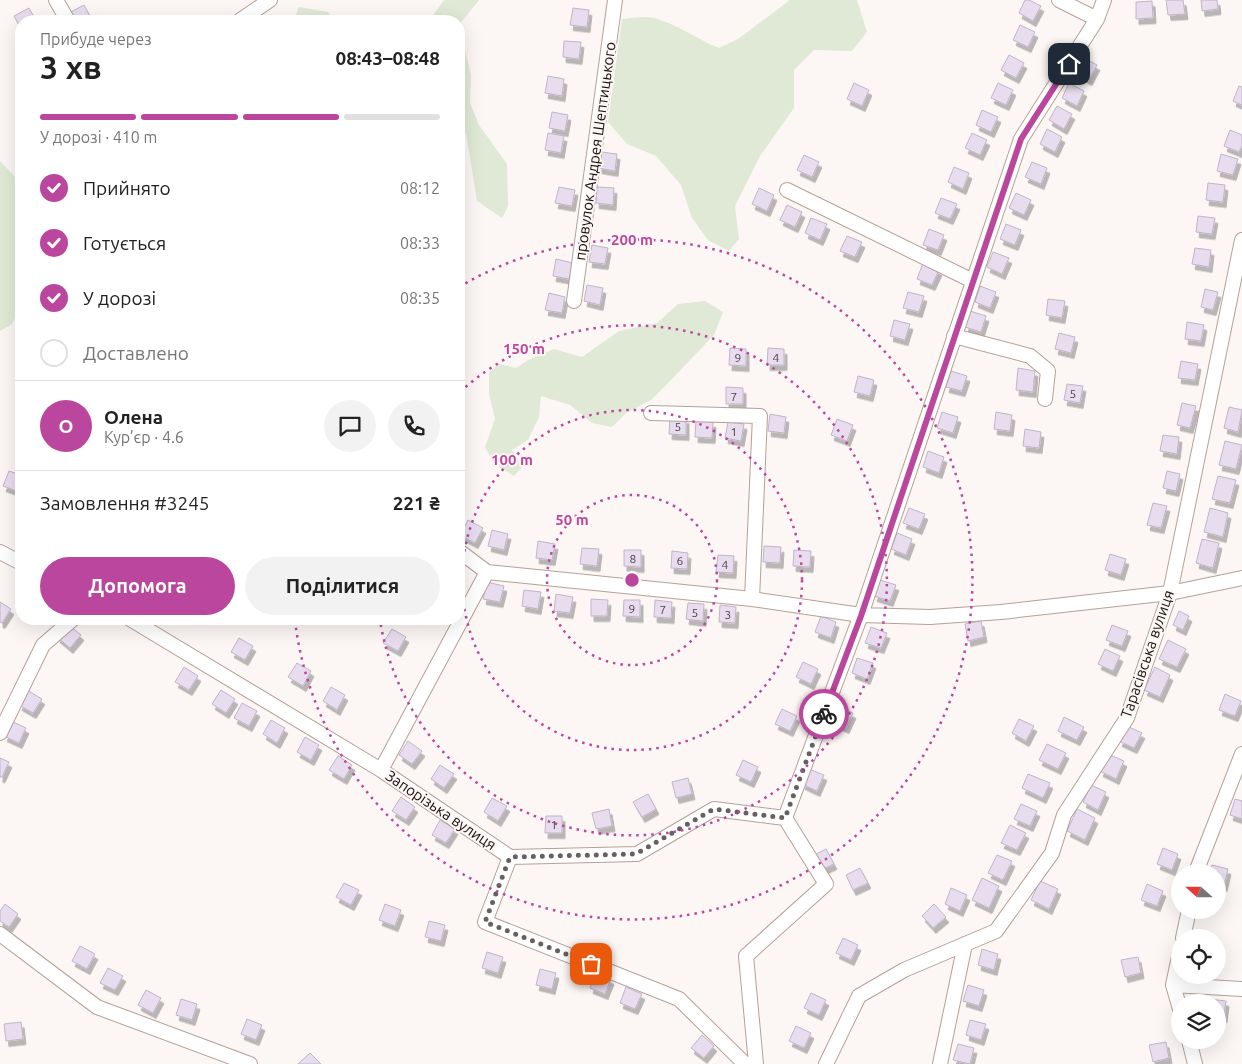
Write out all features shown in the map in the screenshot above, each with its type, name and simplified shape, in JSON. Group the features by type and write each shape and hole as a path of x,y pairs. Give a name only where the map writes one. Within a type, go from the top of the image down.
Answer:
{"street":[{"path":"56,0 65,15"},
{"path":"247,15 270,0"},
{"name":"провулок Андрея Шептицького","path":"574,301 615,0"},
{"path":"1059,0 1097,19"},
{"path":"785,818 861,616 1021,139 1097,19 1104,0"},
{"path":"787,190 973,280"},
{"name":"Тарасівська вулиця","path":"826,1064 858,996 904,970 996,931 1052,853 1064,815 1127,718 1170,593 1242,240"},
{"path":"954,336 1030,356 1048,371 1045,399"},
{"path":"651,414 760,416 752,599"},
{"path":"0,552 15,559"},
{"path":"465,556 487,572 752,599 861,616 930,617 1001,612 1170,593 1242,578"},
{"path":"465,613 487,572"},
{"path":"0,732 43,645 65,625"},
{"name":"Запорізька вулиця","path":"140,625 381,770 510,857 485,922 679,998 745,1064"},
{"path":"381,770 459,625"},
{"path":"1199,864 1242,754"},
{"path":"510,857 636,854 714,809 785,818"},
{"path":"756,1064 746,956 826,884 785,818"},
{"path":"0,934 97,1007 250,1064"},
{"path":"940,1064 965,944"},
{"path":"1176,994 1173,985 1242,989"},
{"path":"1192,1049 1196,1064"}],"green space":[{"path":"444,0 479,0 465,18 465,15 433,15"},
{"path":"790,0 857,0 867,32 852,51 814,50 794,70 794,108 760,156 735,206 739,239 729,251 708,240 692,218 681,185 656,156 627,144 608,122 622,19 655,18 719,48 738,39"},
{"path":"299,7 328,12 330,15 296,15"},
{"path":"465,50 471,75 470,103 479,125 507,164 508,206 502,218 477,201 466,133"},
{"path":"0,161 15,177 15,318 11,325 0,331"},
{"path":"705,301 723,312 714,335 651,400 626,413 612,427 592,423 570,405 541,396 539,417 528,440 512,450 523,466 514,476 494,464 485,447 495,419 489,394 489,372 499,364 516,368 528,360 554,349 582,357 619,331 657,323 678,304"}],"building":[{"path":"1025,0 1041,6 1033,21 1019,13"},
{"path":"1166,0 1183,0 1185,14 1168,15"},
{"path":"1201,0 1217,0 1218,9 1202,11"},
{"path":"1152,1 1153,18 1136,19 1136,2"},
{"path":"84,5 89,15 70,15 69,13"},
{"path":"29,8 33,15 16,15"},
{"path":"573,8 589,10 587,27 570,25"},
{"path":"1020,25 1035,32 1028,47 1013,40"},
{"path":"564,41 581,42 579,59 563,57"},
{"path":"1009,55 1024,63 1016,78 1001,70"},
{"path":"1082,57 1097,65 1089,80 1074,72"},
{"path":"548,76 564,79 562,96 545,93"},
{"path":"854,83 869,90 862,106 847,99"},
{"path":"998,83 1013,90 1006,105 991,98"},
{"path":"1069,83 1084,91 1077,106 1062,98"},
{"path":"1239,86 1242,87 1242,105 1233,101"},
{"path":"1057,106 1072,114 1064,129 1049,120"},
{"path":"982,110 998,117 991,132 976,125"},
{"path":"552,112 568,115 565,131 549,128"},
{"path":"1047,129 1062,137 1055,152 1040,144"},
{"path":"1230,130 1242,135 1242,146 1239,152 1224,146"},
{"path":"548,133 564,136 561,153 545,150"},
{"path":"972,133 987,140 980,155 965,148"},
{"path":"601,152 617,154 615,171 598,168"},
{"path":"1221,154 1238,159 1233,175 1217,171"},
{"path":"804,155 819,162 812,177 797,170"},
{"path":"1032,162 1047,168 1041,184 1025,177"},
{"path":"954,167 969,173 963,189 948,182"},
{"path":"1208,183 1225,185 1223,202 1206,200"},
{"path":"559,187 575,190 572,206 555,203"},
{"path":"597,187 614,188 613,205 596,203"},
{"path":"759,188 774,195 767,211 752,204"},
{"path":"1016,193 1031,200 1024,215 1009,208"},
{"path":"941,198 957,204 950,219 935,213"},
{"path":"787,205 802,212 795,227 780,220"},
{"path":"1198,216 1215,218 1212,234 1196,232"},
{"path":"811,218 827,224 820,240 805,233"},
{"path":"1006,224 1021,230 1015,245 1000,239"},
{"path":"929,229 944,235 938,250 923,245"},
{"path":"847,236 862,242 855,257 840,251"},
{"path":"592,245 608,248 605,264 589,262"},
{"path":"1195,248 1211,250 1209,267 1192,264"},
{"path":"993,252 1009,258 1002,274 987,267"},
{"path":"556,259 573,263 569,279 553,276"},
{"path":"923,263 939,270 932,285 917,279"},
{"path":"587,285 603,288 600,305 584,301"},
{"path":"980,286 996,292 990,308 975,302"},
{"path":"1205,289 1218,292 1213,310 1201,307"},
{"path":"908,292 924,296 919,312 903,308"},
{"path":"549,293 565,297 562,313 545,310"},
{"path":"1048,299 1065,301 1062,318 1046,315"},
{"path":"970,311 986,316 981,332 965,327"},
{"path":"894,320 910,324 905,340 890,336"},
{"path":"1187,322 1204,325 1201,341 1185,339"},
{"path":"1059,333 1075,337 1071,353 1055,349"},
{"path":"730,348 746,349 746,366 729,365"},
{"path":"768,348 784,349 784,365 767,365"},
{"path":"1181,361 1198,364 1195,380 1178,378"},
{"path":"1018,368 1035,371 1033,392 1016,390"},
{"path":"951,371 967,376 962,391 946,387"},
{"path":"858,376 874,380 870,396 854,392"},
{"path":"1067,384 1083,386 1080,403 1064,400"},
{"path":"726,387 743,388 743,404 726,404"},
{"path":"1182,403 1196,406 1190,428 1177,425"},
{"path":"1229,407 1242,410 1238,432 1224,428"},
{"path":"942,412 958,417 953,433 937,428"},
{"path":"996,412 1012,415 1010,431 994,429"},
{"path":"770,414 786,417 784,433 768,431"},
{"path":"670,418 686,418 686,435 669,434"},
{"path":"837,419 853,425 847,441 831,435"},
{"path":"696,420 713,422 712,438 695,437"},
{"path":"728,422 744,424 741,441 725,438"},
{"path":"1025,429 1041,432 1039,448 1023,446"},
{"path":"1163,435 1179,437 1177,454 1160,451"},
{"path":"1225,441 1242,445 1236,469 1219,465"},
{"path":"928,451 944,457 939,473 923,467"},
{"path":"9,471 15,473 15,490 3,486"},
{"path":"1167,471 1180,474 1176,491 1163,488"},
{"path":"1218,476 1236,480 1230,503 1212,499"},
{"path":"1153,503 1167,506 1161,528 1147,525"},
{"path":"909,508 925,514 919,529 903,523"},
{"path":"1210,508 1228,513 1223,537 1204,532"},
{"path":"468,520 483,528 475,543 465,538 465,526"},
{"path":"492,530 508,534 504,550 488,546"},
{"path":"897,533 912,539 906,555 891,549"},
{"path":"1202,539 1219,543 1213,568 1196,563"},
{"path":"538,541 555,544 552,560 536,558"},
{"path":"764,546 781,547 780,563 763,562"},
{"path":"582,548 599,549 597,566 580,564"},
{"path":"624,550 641,550 641,567 624,566"},
{"path":"794,550 811,551 810,567 793,566"},
{"path":"672,551 688,553 687,569 671,568"},
{"path":"1110,554 1126,559 1121,575 1105,570"},
{"path":"718,555 734,556 733,573 716,572"},
{"path":"880,580 896,585 890,601 874,596"},
{"path":"487,582 504,586 500,602 483,599"},
{"path":"524,590 541,592 538,609 522,606"},
{"path":"556,594 573,597 570,613 554,611"},
{"path":"591,599 608,600 607,616 591,616"},
{"path":"624,600 640,600 640,617 623,616"},
{"path":"655,600 672,602 671,618 654,617"},
{"path":"0,602 11,609 2,623 0,622"},
{"path":"688,603 704,604 703,621 686,619"},
{"path":"720,605 736,607 735,623 719,622"},
{"path":"1179,611 1189,616 1183,630 1173,625"},
{"path":"821,616 836,622 831,638 815,632"},
{"path":"981,621 984,637 968,641 965,624"},
{"path":"67,625 81,635 70,648 57,637"},
{"path":"1112,625 1128,631 1122,646 1106,640"},
{"path":"871,627 887,633 881,648 865,643"},
{"path":"392,629 406,637 398,651 383,643"},
{"path":"239,638 253,646 245,660 231,652"},
{"path":"1168,640 1186,649 1177,667 1159,659"},
{"path":"1105,649 1120,656 1113,671 1098,664"},
{"path":"857,658 873,663 867,679 852,673"},
{"path":"803,662 818,669 811,684 796,677"},
{"path":"297,663 311,671 303,686 288,677"},
{"path":"184,667 198,676 189,690 175,682"},
{"path":"1155,667 1170,675 1160,697 1144,690"},
{"path":"331,687 345,695 337,710 323,701"},
{"path":"27,690 42,699 33,713 19,705"},
{"path":"221,690 235,699 226,713 212,704"},
{"path":"1225,694 1241,701 1235,716 1219,710"},
{"path":"242,703 257,711 249,726 234,718"},
{"path":"838,706 853,713 846,728 831,721"},
{"path":"782,709 797,716 790,731 775,724"},
{"path":"1064,717 1084,727 1077,740 1058,731"},
{"path":"1019,719 1034,726 1026,741 1012,733"},
{"path":"271,720 285,728 277,743 263,734"},
{"path":"11,721 26,728 19,743 4,736"},
{"path":"1127,726 1142,733 1134,748 1119,741"},
{"path":"305,737 319,745 311,760 297,752"},
{"path":"408,741 422,751 412,764 399,755"},
{"path":"1047,744 1066,753 1058,769 1039,760"},
{"path":"1108,754 1124,761 1116,779 1100,771"},
{"path":"338,756 352,765 344,779 329,770"},
{"path":"0,758 9,762 2,777 0,777"},
{"path":"743,760 758,767 751,782 736,775"},
{"path":"440,765 454,774 444,788 431,779"},
{"path":"809,769 824,775 817,791 802,784"},
{"path":"1028,774 1050,783 1043,798 1022,788"},
{"path":"688,778 692,794 676,798 672,782"},
{"path":"1091,785 1106,792 1098,810 1083,802"},
{"path":"648,794 656,809 642,817 633,802"},
{"path":"401,797 415,807 406,820 392,811"},
{"path":"492,798 507,806 498,821 484,812"},
{"path":"1235,799 1242,801 1242,819 1230,815"},
{"path":"1021,804 1037,811 1030,826 1014,819"},
{"path":"609,809 612,826 596,829 592,813"},
{"path":"1077,809 1095,818 1085,840 1067,831"},
{"path":"546,816 562,816 562,833 545,833"},
{"path":"440,820 455,829 446,843 432,835"},
{"path":"1010,825 1026,833 1017,850 1001,843"},
{"path":"1163,848 1178,854 1174,864 1171,864 1171,870 1157,864"},
{"path":"826,849 834,864 819,871 812,856"},
{"path":"997,855 1012,861 1003,880 988,873"},
{"path":"860,868 868,883 853,890 846,875"},
{"path":"982,878 999,886 989,908 972,900"},
{"path":"1040,881 1058,889 1049,909 1031,900"},
{"path":"344,883 359,890 351,905 336,897"},
{"path":"1147,884 1163,891 1157,906 1141,900"},
{"path":"951,888 967,895 960,911 945,904"},
{"path":"5,904 18,914 9,927 0,921 0,911"},
{"path":"385,904 401,910 395,926 379,920"},
{"path":"934,904 946,917 933,928 922,916"},
{"path":"429,921 445,925 441,941 425,937"},
{"path":"843,938 858,945 851,960 836,953"},
{"path":"80,946 95,954 87,969 72,961"},
{"path":"982,949 998,954 994,970 978,965"},
{"path":"487,952 503,957 498,973 482,968"},
{"path":"1138,957 1141,973 1125,977 1121,960"},
{"path":"108,968 123,976 115,990 100,983"},
{"path":"540,969 556,973 552,989 536,985"},
{"path":"596,972 611,979 605,994 590,988"},
{"path":"968,985 984,990 979,1006 963,1001"},
{"path":"626,987 642,994 635,1009 620,1003"},
{"path":"146,990 161,998 153,1013 138,1005"},
{"path":"811,993 826,1000 819,1015 804,1008"},
{"path":"181,999 197,1004 192,1020 176,1015"},
{"path":"247,1019 262,1025 256,1040 241,1034"},
{"path":"970,1020 986,1024 981,1040 966,1035"},
{"path":"21,1022 23,1039 6,1041 4,1024"},
{"path":"796,1026 811,1033 804,1048 789,1041"},
{"path":"702,1035 714,1046 704,1058 691,1048"},
{"path":"1166,1042 1169,1058 1153,1062 1149,1045"},
{"path":"958,1044 974,1048 970,1064 953,1060"},
{"path":"310,1053 321,1064 298,1064"}],"way so far":[{"path":"591,964 485,922 510,857 636,854 714,809 785,818 824,714"}],"route":[{"path":"824,714 861,616 1021,139 1069,64"}]}
